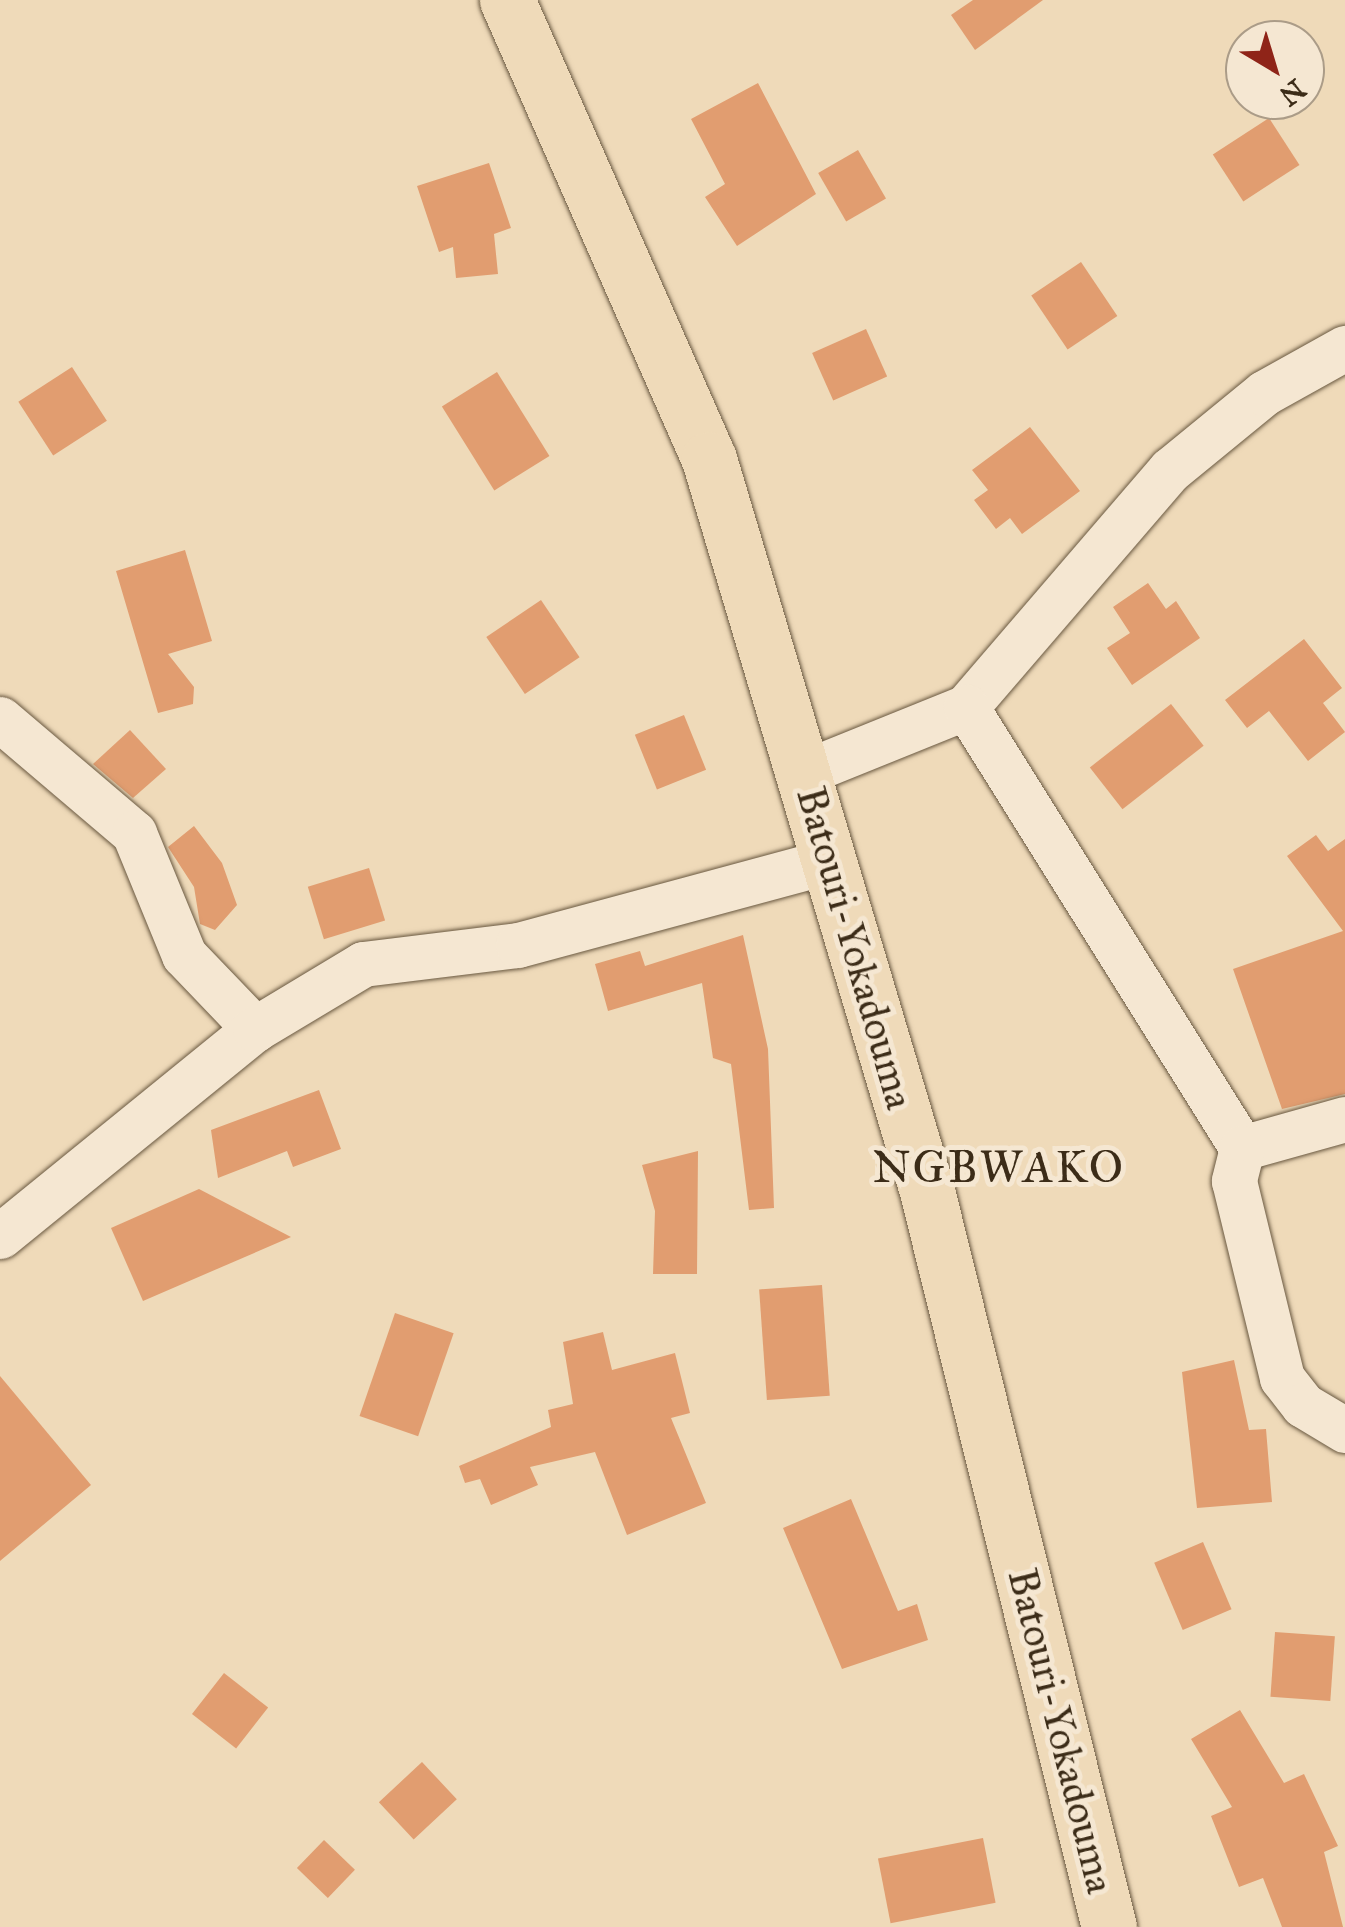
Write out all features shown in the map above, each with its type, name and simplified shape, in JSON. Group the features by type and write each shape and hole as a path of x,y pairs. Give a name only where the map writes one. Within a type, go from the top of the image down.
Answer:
{"highway":[{"name":"Batouri-Yokadouma","path":"507,0 709,459 927,1191 1109,1927"}],"street":[{"path":"803,773 966,708 1170,470 1264,393 1345,348"},
{"path":"966,708 1242,1148 1234,1182 1282,1378 1303,1405 1345,1430"},
{"path":"0,719 134,833 184,955 255,1029"},
{"path":"0,1236 255,1029 363,964 518,945 826,862"},
{"path":"1242,1148 1345,1119"}],"building":[{"path":"973,0 1043,0 975,50 951,15"},
{"path":"758,83 816,194 737,246 705,197 725,184 691,119"},
{"path":"1270,120 1299,165 1243,201 1213,154"},
{"path":"858,150 886,198 846,221 818,173"},
{"path":"489,163 511,228 494,234 498,274 456,278 453,247 439,252 417,186"},
{"path":"1081,262 1117,316 1068,349 1031,296"},
{"path":"866,329 887,377 833,401 812,353"},
{"path":"72,367 107,421 53,456 18,402"},
{"path":"497,372 549,456 494,490 442,406"},
{"path":"1030,427 1080,491 1022,534 1010,518 996,529 974,500 988,490 972,470"},
{"path":"185,550 212,641 168,654 194,687 193,704 158,713 116,571"},
{"path":"1148,583 1166,609 1176,601 1200,638 1132,685 1107,648 1130,633 1113,607"},
{"path":"541,600 580,657 525,694 486,637"},
{"path":"1304,639 1342,688 1323,703 1345,732 1308,761 1269,711 1247,728 1225,700"},
{"path":"1171,704 1204,746 1122,809 1090,767"},
{"path":"684,715 706,770 657,790 635,735"},
{"path":"130,730 166,769 133,798 93,764"},
{"path":"194,826 222,863 237,905 215,930 200,924 194,887 168,847"},
{"path":"1316,835 1328,851 1345,839 1345,1094 1282,1109 1233,969 1343,931 1287,856"},
{"path":"369,868 385,921 324,939 308,887"},
{"path":"743,935 768,1049 774,1208 749,1210 731,1064 713,1058 702,983 608,1011 595,964 640,951 645,966"},
{"path":"319,1090 341,1149 293,1167 287,1151 218,1178 211,1130"},
{"path":"698,1151 697,1274 653,1274 655,1211 642,1165"},
{"path":"199,1189 291,1237 143,1301 111,1228"},
{"path":"822,1285 830,1396 767,1400 759,1289"},
{"path":"395,1313 454,1333 418,1436 360,1416"},
{"path":"603,1332 612,1370 675,1353 690,1413 671,1418 706,1503 627,1535 595,1452 530,1467 538,1485 491,1505 480,1479 465,1483 459,1466 551,1427 548,1410 573,1404 563,1342"},
{"path":"1234,1360 1249,1430 1266,1429 1272,1502 1197,1508 1182,1372"},
{"path":"0,1376 91,1485 0,1561"},
{"path":"851,1499 898,1611 917,1604 928,1640 842,1669 783,1528"},
{"path":"1203,1542 1232,1609 1183,1630 1154,1563"},
{"path":"1275,1632 1335,1636 1330,1701 1270,1697"},
{"path":"224,1673 268,1707 236,1748 192,1714"},
{"path":"1240,1710 1284,1783 1304,1774 1338,1846 1324,1852 1343,1927 1282,1927 1263,1878 1239,1887 1211,1816 1232,1807 1191,1739"},
{"path":"422,1762 457,1799 414,1840 379,1802"},
{"path":"983,1838 996,1903 891,1923 878,1858"},
{"path":"324,1840 355,1870 328,1898 297,1868"}],"district":[{"name":"NGBWAKO","path":"999,1167"}]}
